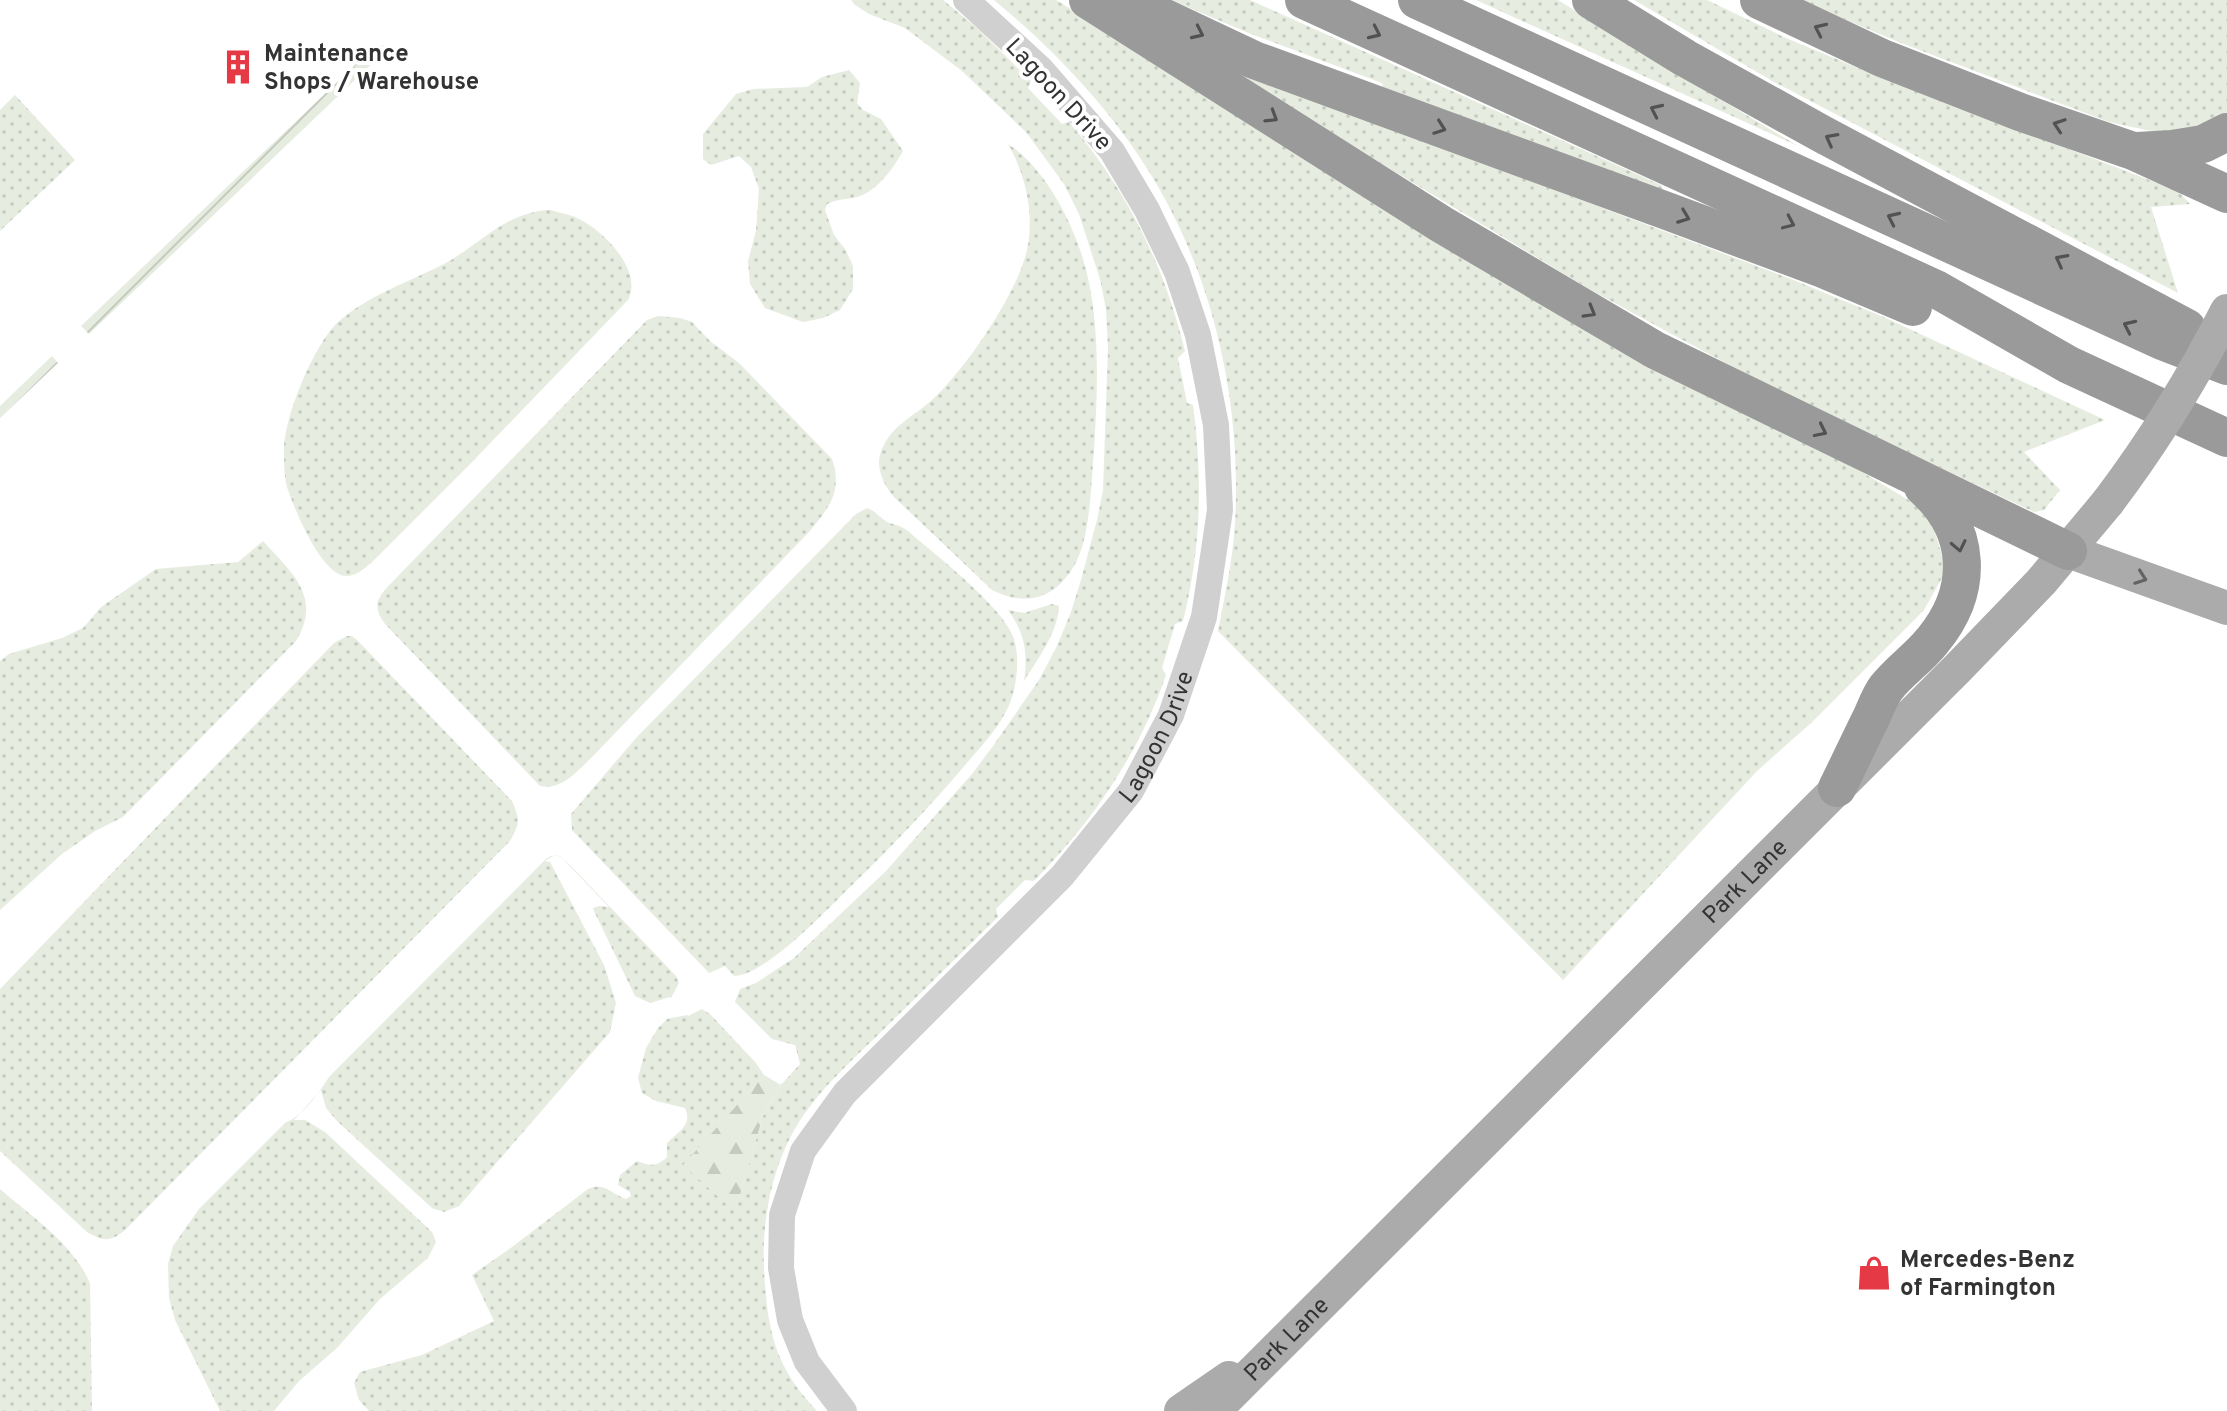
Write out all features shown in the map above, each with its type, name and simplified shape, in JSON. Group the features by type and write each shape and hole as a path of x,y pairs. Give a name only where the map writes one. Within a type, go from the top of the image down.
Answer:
{"highway":[{"path":"1088,0 1441,224 1642,343 2068,551"},
{"path":"1127,0 1254,60 1823,269 1927,313 2069,365 2227,438"},
{"path":"1304,0 1936,289 2069,365"},
{"path":"1417,0 2162,341 2227,366"},
{"path":"1591,0 1755,97 2175,320 2227,352"},
{"path":"1759,0 1882,58 2020,112 2133,151 2227,194"},
{"path":"2133,151 2203,144 2227,132"},
{"path":"1837,788 1885,689 1920,655 1945,623 1954,606 1962,576 1960,544 1946,511 1928,491 1895,467"}],"main road":[{"name":"Park Lane","path":"1214,1411 2001,624 2068,551 2147,448 2175,405 2227,311"},
{"path":"2068,551 2227,608"},
{"path":"1181,1411 1289,1338"}],"street":[{"name":"Lagoon Drive","path":"844,1411 807,1362 790,1320 783,1281 782,1215 803,1151 845,1093 1062,876 1131,791 1171,715 1204,617 1220,510 1216,425 1198,335 1177,272 1147,210 1112,151 1041,69 966,0"}],"green space":[{"path":"851,0 943,0 977,28 1031,81 1028,88 1062,124 1069,122 1109,174 1141,230 1166,288 1185,351 1178,358 1187,403 1193,405 1196,432 1199,487 1197,541 1183,621 1175,624 1162,668 1166,675 1142,732 1112,786 1075,835 1034,881 1025,880 996,909 998,917 829,1084 799,1122 780,1160 769,1201 764,1243 769,1322 785,1368 817,1411 369,1411 359,1400 354,1383 360,1372 422,1355 494,1321 472,1275 588,1189 599,1187 626,1199 631,1196 630,1192 618,1185 620,1175 637,1161 653,1165 660,1163 667,1157 667,1143 686,1124 685,1108 656,1101 642,1093 638,1078 646,1048 658,1028 667,1019 687,1015 670,997 650,1003 635,996 593,908 609,907 563,859 676,976 679,983 671,998 688,1016 702,1009 710,1014 764,1075 684,1165 735,1211 763,1116 781,1085 800,1064 795,1045 772,1039 735,1002 740,989 756,983 794,958 886,871 993,746 1039,680 1057,646 1081,580 1103,490 1108,349 1106,309 1100,279 1079,214 1064,184 1026,132 962,71 905,28 869,14"},
{"path":"994,0 1056,0 1852,466 1915,504 1927,517 1943,560 1943,576 1924,610 1811,723 1757,771 1563,980 1218,631 1232,550 1236,477 1228,385 1206,295 1171,210 1132,146 1078,79"},
{"path":"1171,0 1250,0 1661,185 1663,190 1383,87 1382,83"},
{"path":"1476,0 1558,0 1798,146"},
{"path":"1634,0 1707,0 1870,73 2178,191 2190,204 2151,207 2178,293 1774,82"},
{"path":"1799,0 2227,0 2227,116 2220,121 2174,133 2109,122 1896,41"},
{"path":"385,45 382,54 89,334 81,326 374,47"},
{"path":"849,70 860,83 857,103 863,110 881,119 903,151 888,173 868,192 827,204 825,210 834,235 853,266 853,289 840,310 803,322 765,308 750,284 748,261 756,231 759,189 751,167 739,156 711,165 703,159 703,134 736,94 753,89 807,87 822,77"},
{"path":"1249,75 1791,279 1886,318 2105,420 2024,452 2060,490 2044,510 2034,512 1776,390 1589,289 1246,82"},
{"path":"15,95 75,160 0,231 0,110"},
{"path":"1008,144 1044,180 1071,227 1089,284 1096,339 1094,451 1089,510 1082,546 1074,566 1058,586 1048,593 1027,599 992,590 894,497 884,482 879,464 890,435 932,400 960,369 990,328 1015,284 1028,245 1030,219 1023,180"},
{"path":"551,210 585,222 617,251 630,276 628,300 372,562 353,575 337,573 318,553 302,524 285,474 285,437 289,420 319,348 337,323 362,305 444,264 520,216"},
{"path":"658,316 692,322 710,341 739,363 832,459 835,490 828,507 809,532 593,756 562,782 548,787 540,786 386,625 380,617 378,603 388,587 647,320"},
{"path":"52,356 58,363 0,418 0,406"},
{"path":"867,508 908,531 983,597 1008,626 1017,655 1012,698 984,744 894,843 807,929 773,958 749,972 734,976 725,966 709,973 572,830 571,814 636,738 856,514"},
{"path":"263,541 293,575 305,598 306,611 296,641 123,817 95,831 62,854 0,910 0,661 9,654 62,638 83,628 101,607 156,569 238,562"},
{"path":"1052,604 1059,606 1055,626 1024,681 1024,644 1008,610 1024,613"},
{"path":"347,636 358,641 512,801 518,817 516,830 510,841 126,1229 112,1238 98,1238 87,1232 0,1151 0,989 334,643"},
{"path":"554,856 545,861 550,862 604,965 616,1003 610,1032 459,1206 444,1212 432,1208 337,1121 326,1108 321,1090 317,1094 329,1077 546,859"},
{"path":"764,1075 781,1085 763,1116 735,1212 683,1165"},
{"path":"300,1113 294,1120 305,1120 325,1132 432,1232 436,1242 428,1258 380,1299 337,1348 299,1381 274,1411 220,1411 175,1320 169,1298 168,1264 173,1246 199,1209 285,1123"},
{"path":"0,1189 62,1244 83,1269 90,1283 92,1411 0,1411"}],"place":[{"name":"Maintenance Shops / Warehouse","path":"238,67"},
{"name":"Mercedes-Benz of Farmington","path":"1874,1273"}]}
